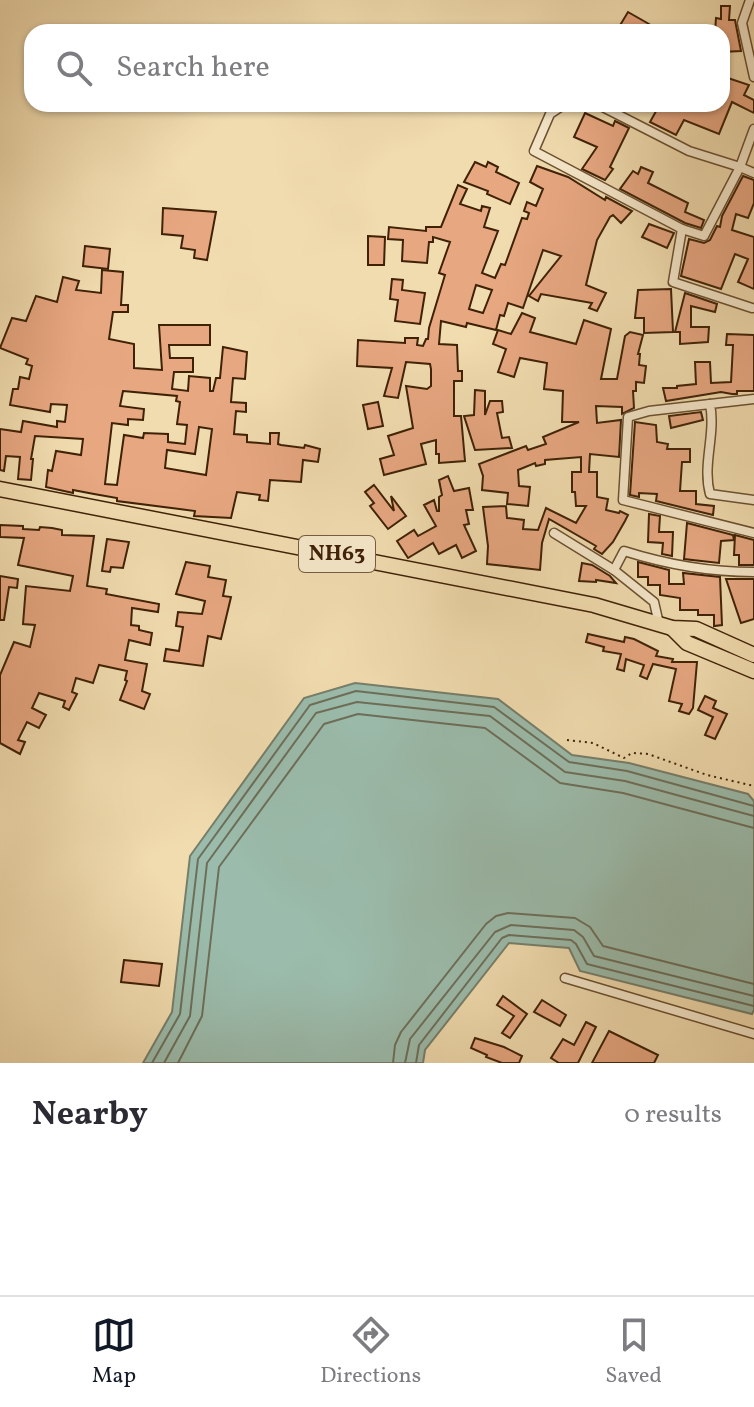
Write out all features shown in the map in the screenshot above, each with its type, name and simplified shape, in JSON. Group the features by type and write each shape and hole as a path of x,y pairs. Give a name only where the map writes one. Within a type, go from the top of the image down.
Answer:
{"highway":[{"name":"NH63","path":"0,489 594,605 666,626 696,629 754,654"},
{"name":"NH63","path":"666,626 687,643 754,671"}],"street":[{"path":"750,0 742,23 754,77"},
{"path":"553,112 534,151 682,229 704,236 740,167 754,129"},
{"path":"613,112 689,151 754,173"},
{"path":"682,229 673,282 753,307"},
{"path":"754,399 649,411 628,417 623,500 754,533"},
{"path":"710,404 714,422 706,479 710,494 754,500"},
{"path":"554,533 614,570 654,602 666,626"},
{"path":"614,570 624,551 690,566 754,572"},
{"path":"565,978 754,1034"}],"path":[{"path":"567,740 593,743 624,758 632,753 648,754 707,775 754,786"}],"water":[{"path":"355,683 498,699 572,755 629,763 748,794 754,801 752,1014 580,971 569,948 509,943 425,1050 423,1063 143,1063 172,1012 190,856 304,698"}],"building":[{"path":"721,6 730,6 729,20 735,20 741,51 730,52 730,24 716,24 716,18 721,19"},
{"path":"628,12 649,24 621,24"},
{"path":"730,79 749,85 744,95 754,100 754,113 732,102 730,107"},
{"path":"656,112 728,112 719,134 684,120 676,135 650,122"},
{"path":"585,113 613,126 615,121 629,128 610,167 613,169 605,180 582,169 597,147 574,137"},
{"path":"475,162 486,167 488,162 498,167 496,172 519,183 510,204 464,182"},
{"path":"537,166 568,177 605,200 606,197 632,211 621,223 613,215 610,217 597,240 586,285 606,293 597,311 589,308 592,303 541,294 538,301 529,296 561,256 543,250 523,308 508,303 504,316 500,315 496,330 441,321 439,344 457,345 458,371 462,371 462,381 454,381 454,416 461,416 465,461 439,463 436,440 421,444 426,464 384,475 380,459 394,455 388,436 413,428 406,386 427,389 431,386 431,369 430,364 406,362 398,398 384,396 392,368 357,366 358,340 405,343 405,338 418,338 417,345 423,346 428,339 445,275 439,273 450,242 433,237 433,242 429,242 427,263 402,261 403,240 388,239 389,227 426,231 426,227 441,227 458,185 467,189 460,204 481,211 482,206 490,208 484,227 498,231 482,273 495,278 501,264 505,265 522,218 527,219 529,213 524,211 527,202 536,206 543,189 530,182","holes":["476,285 492,290 483,313 469,309"]},
{"path":"641,167 653,172 648,183 688,203 685,212 704,220 701,228 685,223 620,189 633,171 638,174"},
{"path":"743,176 754,180 754,203 748,218 736,214 732,230 754,237 754,289 738,282 748,259 735,254 721,289 681,276 689,239 704,243 710,240 717,226 720,227 722,216"},
{"path":"163,208 216,212 207,260 194,258 195,250 181,248 183,236 162,234"},
{"path":"649,224 674,233 667,248 642,237"},
{"path":"368,236 385,237 384,265 368,265"},
{"path":"85,246 110,249 108,269 83,266"},
{"path":"102,270 123,272 121,305 128,305 128,312 113,312 109,339 134,344 134,368 162,370 159,325 210,325 210,345 169,345 170,358 193,358 193,372 174,372 172,389 188,391 189,376 210,378 210,391 213,391 216,378 220,378 223,347 247,352 245,379 233,378 231,402 246,403 246,412 236,411 234,434 247,435 247,442 270,444 270,433 279,433 278,444 320,449 318,462 303,460 301,482 270,480 268,501 259,500 260,495 237,492 231,518 194,516 195,511 117,501 117,498 46,487 48,470 52,471 56,451 81,455 83,439 35,436 31,480 18,479 20,457 6,456 4,471 0,470 0,429 21,432 23,421 57,427 57,421 65,422 67,405 51,404 50,412 10,405 13,389 18,389 20,377 29,379 32,366 26,364 28,359 0,348 12,318 26,321 36,296 57,302 63,277 79,281 76,290 101,293","holes":["123,391 177,396 176,401 180,402 177,424 187,425 185,444 168,442 168,434 144,433 143,438 124,435 117,485 105,484 112,423 128,425 128,419 143,420 144,409 120,406","199,427 212,429 206,475 165,468 167,450 195,454"]},
{"path":"392,279 403,280 402,290 425,293 420,324 395,321 398,300 390,299"},
{"path":"671,289 673,332 644,333 644,318 635,318 638,290"},
{"path":"685,293 717,304 715,312 691,306 691,327 709,327 708,342 680,344 680,332 675,332"},
{"path":"522,313 535,318 530,332 576,344 584,320 611,329 601,379 617,379 625,336 630,332 643,335 638,354 639,365 646,366 644,383 636,382 636,391 633,391 634,408 622,414 622,407 596,406 597,423 621,420 619,457 590,454 589,472 597,472 597,497 608,499 606,510 628,515 625,521 602,554 594,549 596,546 549,519 542,543 540,570 487,564 483,507 506,506 507,518 524,520 523,529 538,530 546,508 576,523 586,506 576,506 575,492 572,492 572,472 581,472 581,457 545,460 545,464 536,466 535,463 518,470 519,486 530,487 528,506 507,504 508,493 482,490 483,476 479,464 526,446 528,450 546,444 543,437 579,422 562,422 563,391 544,389 547,363 520,358 514,377 498,372 506,349 493,344 498,330 511,334"},
{"path":"727,334 754,335 754,391 737,391 737,394 721,392 666,401 663,388 696,384 695,362 710,362 711,383 731,382 733,345 726,345"},
{"path":"475,390 485,391 485,415 490,401 502,401 503,412 497,413 502,438 509,437 512,448 475,450 464,416 474,415"},
{"path":"378,402 383,426 368,429 363,405"},
{"path":"701,412 703,420 671,428 669,416"},
{"path":"635,422 656,425 657,442 668,444 667,449 690,449 690,462 682,462 680,491 696,491 696,504 714,506 713,515 656,501 657,494 630,495"},
{"path":"448,476 454,491 469,488 473,510 466,510 469,524 464,525 476,551 462,558 456,545 439,554 433,543 408,558 397,541 414,530 418,536 436,526 424,505 434,500 439,511 439,497 442,495 439,480"},
{"path":"374,485 394,511 391,496 406,516 388,529 370,506 374,503 365,492"},
{"path":"649,514 660,516 659,532 673,532 672,556 662,554 663,543 648,542"},
{"path":"687,523 733,535 734,540 721,541 719,563 684,559"},
{"path":"0,525 39,530 40,527 52,528 62,530 62,535 94,536 87,586 107,589 106,594 159,604 158,612 132,608 131,625 152,633 150,645 129,640 125,660 147,664 142,691 150,694 144,709 120,700 127,671 99,665 93,683 76,678 72,692 77,694 69,710 63,707 65,701 39,693 32,708 46,715 39,728 27,722 18,740 25,742 20,754 0,743 0,675 14,642 30,647 35,625 23,624 26,586 70,591 73,576 18,565 24,538 0,537"},
{"path":"735,535 754,540 754,565 739,565 739,555 734,555"},
{"path":"107,539 129,542 123,568 111,567 110,572 102,571"},
{"path":"186,562 210,566 208,577 226,580 223,596 231,597 221,639 208,636 203,666 164,661 166,649 179,651 183,627 176,626 178,612 202,614 205,601 176,594"},
{"path":"638,562 669,570 669,584 684,584 683,573 720,577 722,625 714,626 714,615 698,615 698,610 680,610 680,598 660,595 660,585 648,585 648,577 638,577"},
{"path":"582,563 592,565 616,583 579,581"},
{"path":"0,576 18,579 17,588 9,587 4,620 0,620"},
{"path":"726,579 754,579 754,619 741,623"},
{"path":"588,634 624,642 625,637 634,639 658,651 656,656 673,659 672,662 697,662 693,708 689,714 679,711 682,704 669,701 676,669 653,664 647,679 640,676 644,665 626,659 624,671 617,669 621,654 603,651 604,647 586,642"},
{"path":"705,696 716,701 713,708 727,714 715,739 705,735 713,717 698,710"},
{"path":"124,960 162,964 159,986 121,982"},
{"path":"503,996 527,1014 510,1038 502,1033 514,1016 497,1005"},
{"path":"542,1000 566,1015 560,1026 534,1012"},
{"path":"586,1022 596,1027 578,1063 559,1063 551,1058 563,1039 574,1045"},
{"path":"609,1031 658,1055 654,1063 592,1063"},
{"path":"475,1038 522,1056 519,1063 502,1063 486,1057 471,1048"}]}
